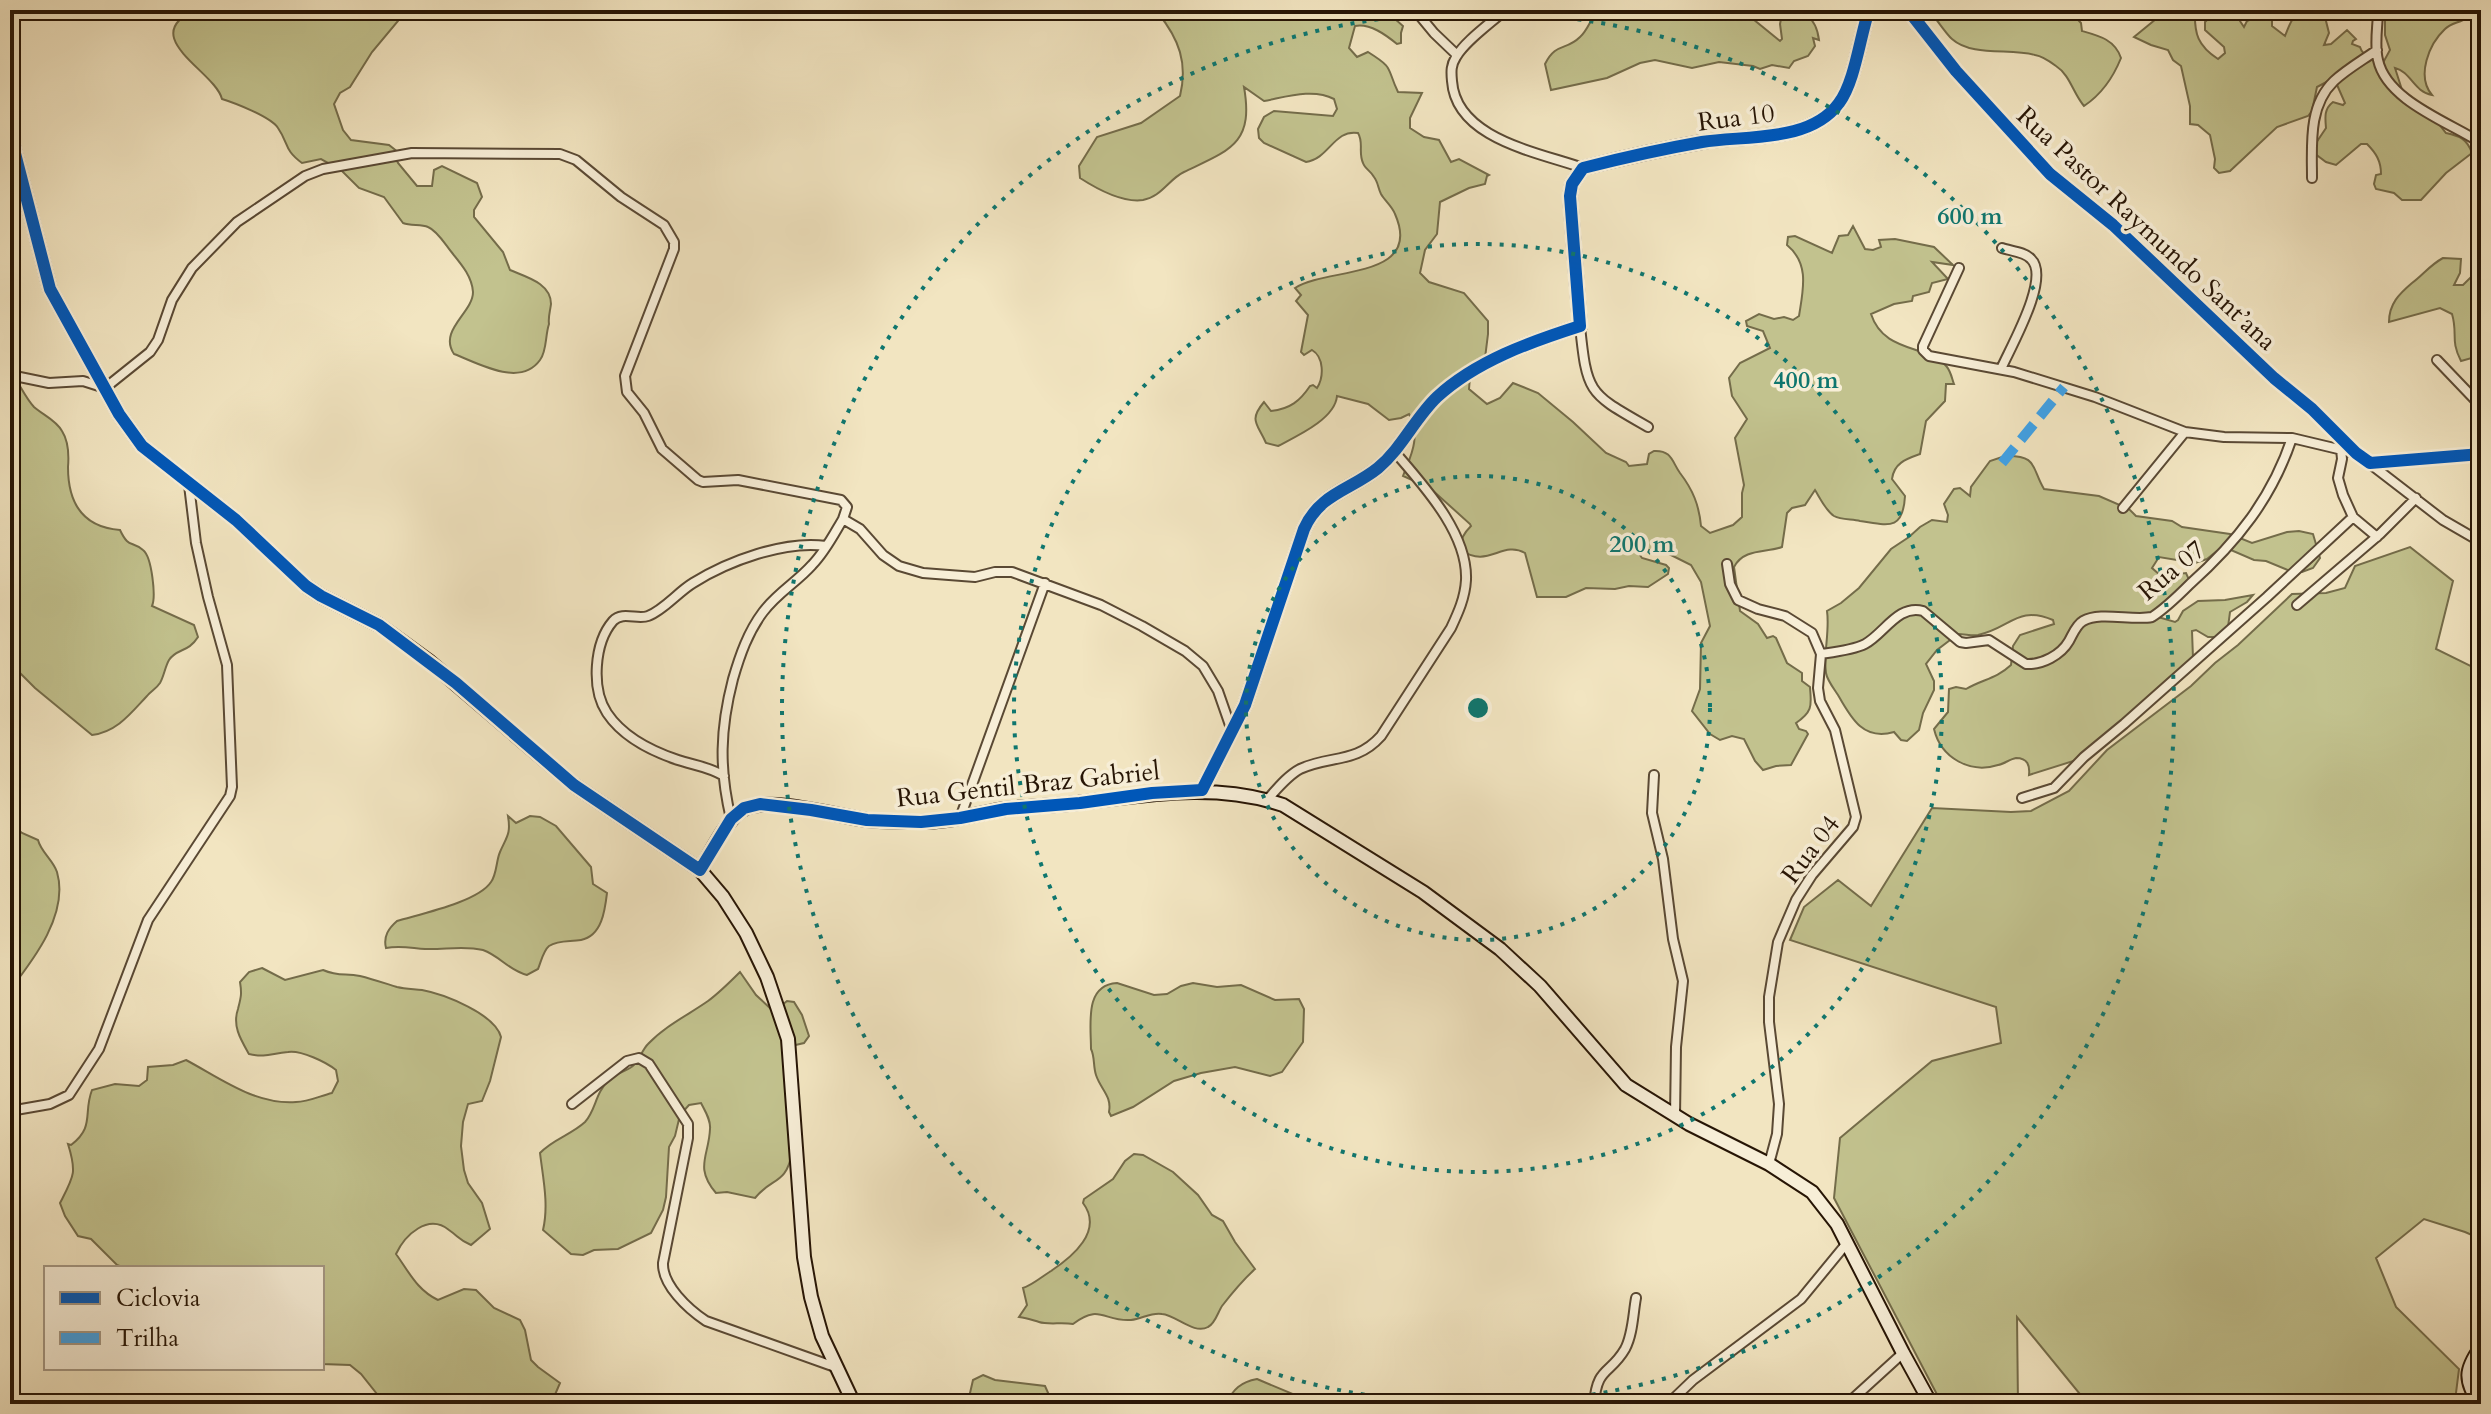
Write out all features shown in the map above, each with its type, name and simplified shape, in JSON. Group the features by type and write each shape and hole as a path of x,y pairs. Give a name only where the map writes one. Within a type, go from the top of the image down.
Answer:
{"street":[{"path":"1415,10 1457,55"},
{"path":"1505,10 1457,55 1451,68 1452,91 1465,114 1491,136 1583,168 1572,184 1570,196 1584,369 1595,392 1604,402 1648,427"},
{"name":"Rua 10","path":"1583,168 1705,142 1767,137 1795,131 1816,121 1831,112 1844,94 1869,10"},
{"name":"Rua Pastor Raymundo Sant’ana","path":"1908,10 1956,71 2050,174 2113,225 2356,453 2443,520 2481,542"},
{"path":"2378,10 2378,63 2386,80 2399,93 2481,143"},
{"path":"2312,178 2312,128 2328,87 2377,50"},
{"path":"10,134 50,289 119,414 142,446 236,520 306,586 379,625 456,683 574,785 700,870 723,897 746,933 767,977 788,1039 804,1257 818,1323 854,1404"},
{"path":"105,388 150,352 158,340 172,300 192,268 237,222 305,176 323,169 412,153 560,154 576,160 621,197 664,225 674,242 674,249 625,376 627,392 644,413 665,454 703,482 738,480 841,500 847,507 843,519 810,568 780,591 761,614 741,650 724,713 721,747 731,819 700,870"},
{"path":"2001,369 2035,295 2037,279 2034,262 2029,256 2002,248"},
{"path":"1959,268 1923,346 1929,356 2001,369 2095,397 2185,432 2224,437 2292,438 2356,453"},
{"path":"1202,790 1245,705 1309,518 1325,500 1378,468 1438,396 1480,366 1580,326"},
{"path":"2437,360 2481,406"},
{"path":"10,375 49,383 83,381 105,388"},
{"path":"2123,508 2185,432"},
{"name":"Rua 07","path":"1821,654 1864,644 1901,613 1915,609 1923,611 1960,642 1989,640 2026,664 2042,661 2061,651 2078,624 2087,618 2152,617 2217,560 2245,527 2277,477 2292,438"},
{"path":"2341,449 2338,478 2353,517 2377,537"},
{"path":"1267,800 1297,771 1354,756 1370,748 1381,736 1458,614 1466,577 1464,561 1453,531 1433,497 1394,451"},
{"path":"2370,463 2481,454"},
{"path":"10,1111 50,1104 69,1095 99,1049 148,920 230,796 227,665 196,543 189,485"},
{"path":"2297,605 2377,537 2416,498"},
{"path":"2022,798 2054,788 2084,757 2267,597 2353,517"},
{"path":"843,519 860,529 883,555 899,566 923,573 975,577 1012,572 1101,605 1185,651 1203,666 1212,679 1232,732"},
{"path":"724,776 648,747 624,733 599,699 596,681 603,640 614,620 651,615 694,582 730,563 795,545 826,546"},
{"path":"1727,564 1730,584 1738,600 1785,616 1812,633 1821,654"},
{"path":"960,818 1045,583"},
{"name":"Rua 04","path":"1769,1164 1777,1134 1779,1104 1769,1022 1769,997 1778,942 1796,900 1812,875 1856,823 1835,730 1820,701 1821,654"},
{"path":"1654,775 1652,813 1663,859 1673,939 1683,981 1676,1047 1675,1116"},
{"name":"Rua Gentil Braz Gabriel","path":"731,819 744,808 760,804 867,820 921,822 1006,809 1202,790 1267,800 1296,812 1423,892 1500,949 1540,986 1626,1085 1675,1116 1769,1164 1812,1192 1847,1243 1931,1404"},
{"path":"572,1104 627,1061 639,1058 649,1064 688,1124 688,1138 663,1263 664,1279 696,1315 706,1321 835,1367"},
{"path":"1668,1404 1693,1380 1801,1299 1847,1243"},
{"path":"1594,1404 1598,1380 1618,1358 1629,1339 1636,1298"},
{"path":"2479,1404 2467,1376 2470,1363 2481,1347"},
{"path":"1847,1404 1903,1353"}],"green space":[{"path":"195,10 404,10 350,87 340,93 334,104 343,130 351,140 389,145 398,152 398,163 417,186 432,186 434,170 442,166 477,183 482,197 474,210 474,217 503,252 510,270 542,286 550,297 544,352 532,368 522,372 498,371 454,354 450,337 472,300 473,292 469,276 460,262 432,229 403,223 384,197 359,188 341,170 321,159 302,163 268,119 222,99 176,43 173,31 179,20"},
{"path":"1162,10 1392,10 1395,19 1403,26 1401,43 1397,44 1372,28 1355,26 1349,48 1357,57 1368,52 1382,62 1389,69 1398,92 1422,93 1410,118 1410,128 1424,137 1439,140 1451,162 1459,159 1489,175 1485,184 1440,202 1437,234 1425,250 1420,273 1429,282 1464,293 1488,321 1485,358 1470,377 1469,389 1487,404 1500,398 1513,383 1538,393 1606,453 1629,466 1647,464 1649,454 1654,451 1665,452 1697,504 1701,526 1710,533 1733,525 1742,517 1744,485 1735,438 1747,419 1732,396 1729,378 1740,363 1770,348 1763,331 1747,326 1746,321 1759,314 1793,320 1799,316 1802,269 1787,245 1788,237 1795,236 1832,253 1839,236 1848,235 1853,226 1865,249 1881,247 1879,240 1895,239 1934,247 1953,265 1932,262 1948,279 1932,283 1929,292 1913,296 1912,301 1894,304 1871,314 1886,336 1939,360 1948,369 1954,384 1946,384 1945,401 1926,421 1920,454 1902,462 1895,469 1892,479 1905,496 1901,516 1892,524 1837,517 1828,511 1815,490 1805,505 1792,508 1787,513 1782,547 1749,554 1734,567 1740,611 1758,624 1767,638 1776,638 1787,663 1802,673 1802,681 1810,687 1809,711 1796,723 1808,734 1791,765 1763,770 1744,739 1732,736 1720,740 1710,734 1692,711 1700,689 1701,643 1710,626 1701,582 1691,565 1661,551 1654,553 1633,542 1642,558 1666,565 1668,574 1648,587 1586,588 1566,597 1537,597 1525,553 1509,550 1479,557 1461,550 1461,540 1470,524 1430,488 1403,476 1414,439 1409,414 1389,420 1368,404 1337,396 1330,412 1314,426 1278,446 1266,443 1255,418 1264,402 1271,411 1289,406 1310,386 1317,388 1321,378 1321,362 1316,353 1312,350 1304,355 1301,352 1308,315 1296,301 1301,295 1295,288 1385,261 1396,250 1400,235 1394,211 1363,163 1358,133 1343,135 1320,156 1306,162 1259,138 1258,129 1264,117 1274,111 1333,116 1337,109 1334,99 1317,94 1264,101 1244,87 1245,121 1235,143 1179,175 1149,198 1135,200 1118,197 1080,178 1079,166 1097,137 1141,123 1180,96 1183,73 1180,52 1158,13"},
{"path":"1598,10 1612,10 1618,14 1635,10 1723,10 1737,14 1754,10 1753,19 1780,41 1781,19 1796,14 1812,20 1819,40 1813,38 1815,46 1808,56 1794,61 1789,68 1772,65 1760,69 1719,62 1692,68 1655,60 1640,63 1607,78 1551,90 1545,64 1549,57 1580,37"},
{"path":"1929,10 2069,10 2081,23 2082,31 2111,43 2121,58 2106,85 2084,106 2065,74 2049,61 2025,53 1980,50 1960,45"},
{"path":"2167,10 2195,10 2199,39 2218,59 2225,53 2224,47 2205,30 2205,22 2211,16 2226,10 2235,15 2244,27 2253,18 2249,10 2278,10 2272,26 2285,36 2292,19 2300,12 2328,14 2325,17 2329,33 2324,45 2331,44 2347,30 2356,39 2352,44 2360,47 2369,57 2384,61 2390,50 2385,35 2385,10 2471,10 2463,20 2439,35 2430,51 2425,79 2432,95 2421,90 2405,73 2395,68 2403,93 2431,114 2446,133 2465,141 2472,153 2446,173 2421,200 2402,200 2394,193 2376,189 2374,184 2376,175 2381,174 2380,165 2367,144 2361,144 2336,165 2326,162 2314,153 2314,146 2326,128 2328,107 2333,102 2345,103 2334,78 2317,87 2308,116 2277,127 2230,171 2219,173 2214,168 2210,135 2198,125 2190,124 2190,106 2181,66 2173,60 2168,50 2134,37"},
{"path":"2443,258 2461,259 2460,273 2454,285 2463,285 2473,275 2481,277 2481,353 2461,361 2456,348 2452,314 2440,308 2389,322 2399,295"},
{"path":"10,371 34,407 56,424 64,435 71,492 80,511 96,524 120,530 128,542 143,550 149,560 152,577 152,606 194,625 198,637 190,646 172,656 160,683 129,715 101,733 92,735 10,663"},
{"path":"2005,456 2028,460 2044,489 2099,496 2129,509 2136,516 2230,534 2252,543 2287,532 2313,534 2320,558 2313,568 2302,572 2254,560 2231,550 2217,551 2195,563 2159,557 2152,568 2161,576 2186,573 2191,584 2158,617 2175,622 2183,611 2198,601 2253,595 2230,612 2228,627 2219,637 2192,631 2193,658 2086,757 2029,775 2027,763 2020,758 1977,767 1950,756 1934,729 1948,712 1949,689 1966,689 2005,670 2011,665 2013,646 2020,635 2054,624 2053,620 2041,616 2022,616 1978,635 1958,634 1937,650 1926,664 1934,681 1934,690 1919,730 1907,741 1901,740 1894,732 1883,734 1866,730 1848,712 1827,676 1827,611 1859,588 1891,549 1920,527 1932,520 1947,522 1944,504 1954,489 1960,488 1970,496 1971,487 1990,461"},
{"path":"2410,547 2453,581 2436,649 2481,671 2481,1239 2424,1219 2376,1258 2396,1307 2459,1369 2456,1393 2465,1404 2088,1404 2017,1317 2018,1404 1942,1404 1834,1198 1840,1138 1932,1061 2001,1043 1996,1007 1790,940 1804,907 1838,880 1871,906 1932,808 2031,811 2069,791 2107,750 2191,686 2292,594 2326,593 2345,588 2355,566"},
{"path":"508,816 516,823 530,816 540,817 556,826 591,867 593,884 607,893 601,921 594,933 588,938 549,946 538,969 527,975 483,950 386,948 387,933 397,921 462,901 491,882 508,835"},
{"path":"10,823 38,840 57,872 59,888 54,920 47,935 10,990"},
{"path":"262,968 285,980 323,970 431,992 468,1006 497,1029 501,1037 490,1081 482,1101 468,1104 461,1146 468,1183 482,1203 490,1229 471,1245 441,1225 425,1225 405,1240 396,1254 419,1286 438,1300 464,1289 476,1290 494,1308 520,1320 531,1360 560,1383 551,1404 385,1404 350,1365 324,1364 324,1266 120,1266 91,1239 78,1236 60,1203 73,1174 68,1144 71,1145 78,1138 86,1126 92,1090 115,1084 139,1086 147,1080 148,1067 173,1065 186,1060 238,1089 266,1099 300,1102 332,1093 338,1081 336,1070 320,1060 293,1052 249,1054 238,1033 236,1015 241,996 240,982 249,972"},
{"path":"740,972 756,995 771,1009 777,1009 787,1001 794,1002 809,1036 804,1043 791,1046 792,1153 786,1171 755,1198 716,1193 709,1184 704,1168 709,1119 701,1103 689,1105 680,1115 669,1147 666,1197 651,1233 618,1249 571,1254 543,1230 545,1201 540,1153 585,1122 604,1085 633,1066 655,1038 712,998"},
{"path":"1117,983 1154,995 1167,994 1193,983 1217,987 1241,985 1275,1000 1299,999 1304,1009 1303,1042 1282,1072 1270,1076 1235,1067 1201,1073 1174,1081 1133,1107 1111,1116 1108,1097 1095,1072 1091,1018 1094,998 1099,991 1106,985"},
{"path":"1134,1154 1143,1155 1173,1172 1198,1195 1212,1215 1223,1221 1255,1269 1222,1306 1213,1323 1203,1329 1158,1314 1122,1320 1096,1314 1073,1324 1043,1323 1019,1317 1027,1305 1023,1288 1076,1251 1088,1233 1089,1213 1084,1199 1113,1179"},
{"path":"983,1375 995,1380 1045,1386 1053,1404 971,1404 973,1380"},
{"path":"1257,1379 1307,1400 1332,1404 1226,1404 1238,1387"}],"marked path":[{"path":"2002,463 2064,387"}],"cycle path":[{"path":"10,134 50,289 119,414 142,446 236,520 306,586 379,625 456,683 574,785 700,870 731,819 744,808 760,804 867,820 921,822 1006,809 1202,790 1245,705 1304,529 1319,507 1387,460 1429,405 1452,384 1504,354 1580,326 1570,196 1572,184 1583,168 1687,145 1776,135 1811,125 1827,116 1845,94 1869,10"},
{"path":"1908,10 1956,71 2050,174 2113,225 2356,453 2370,463 2481,454"}]}
